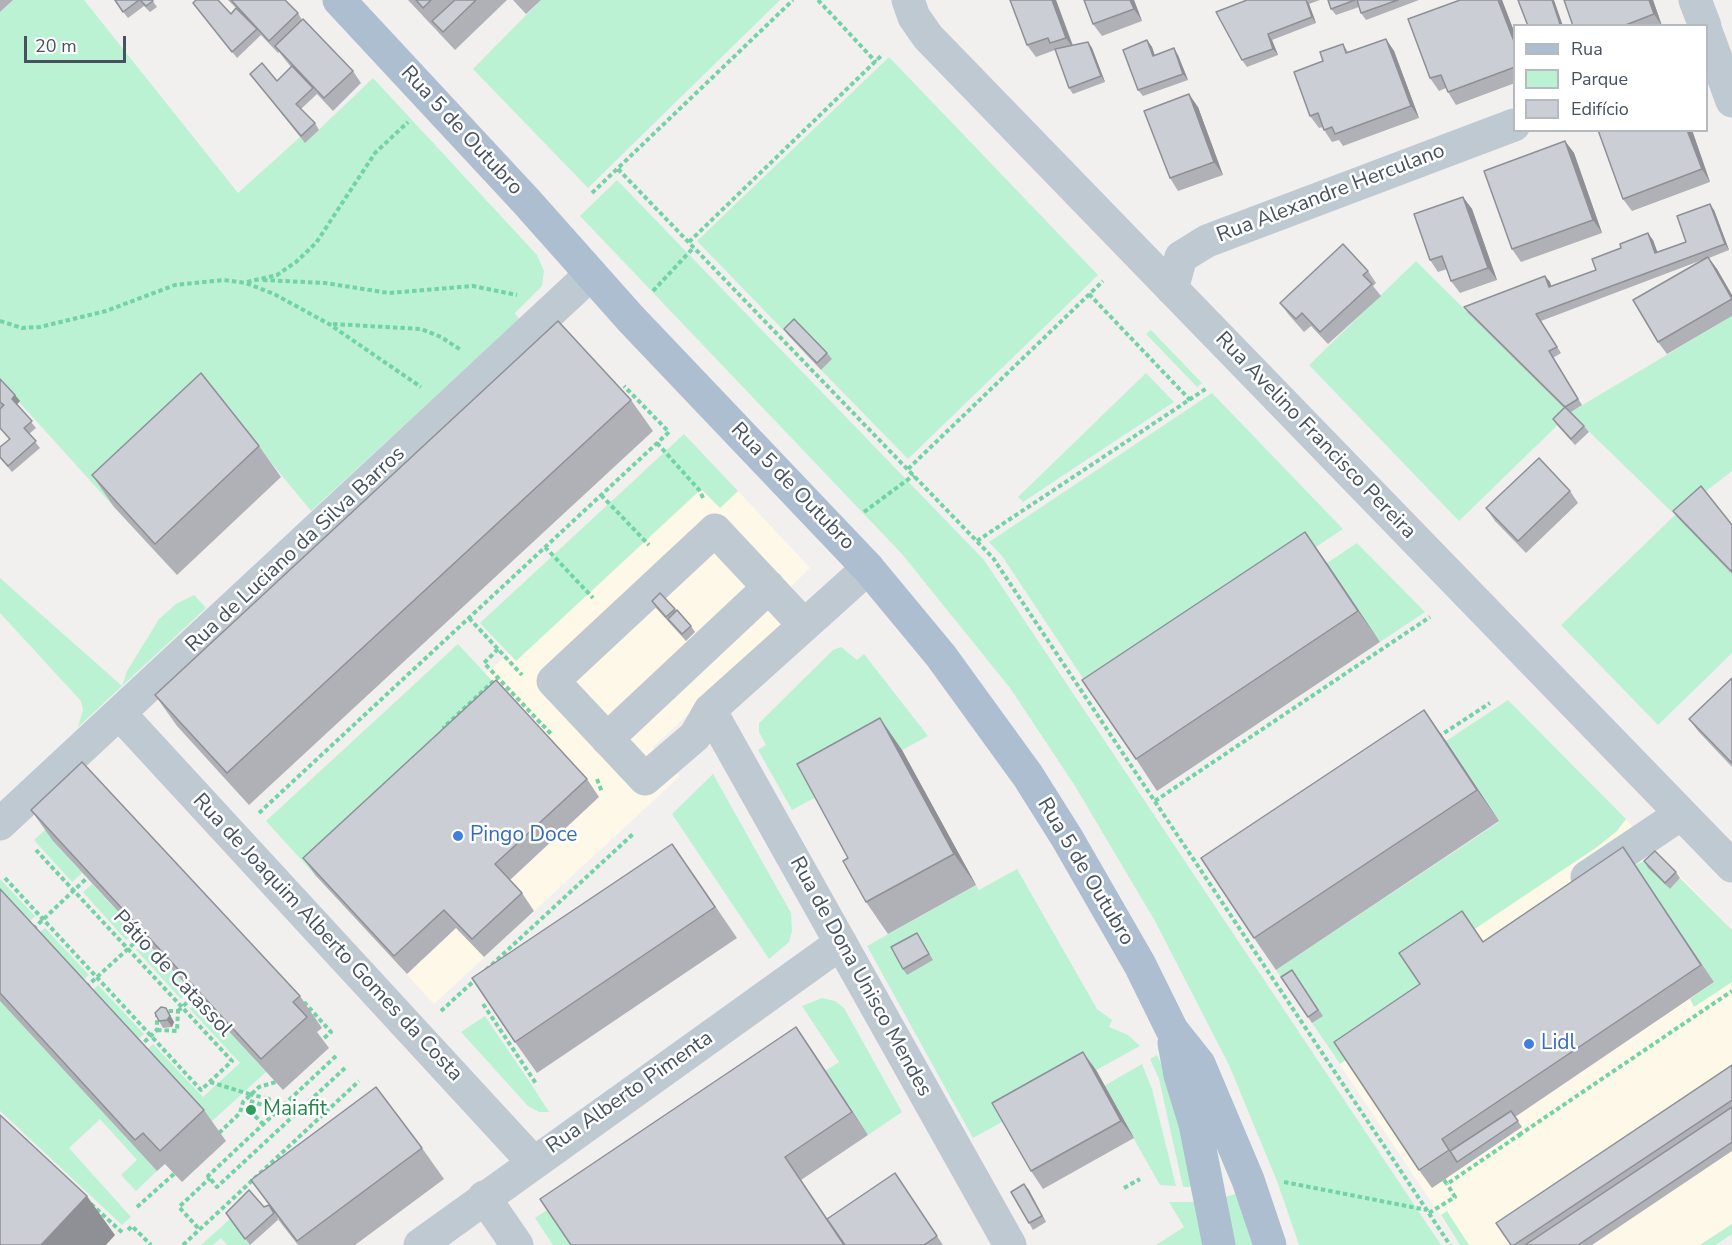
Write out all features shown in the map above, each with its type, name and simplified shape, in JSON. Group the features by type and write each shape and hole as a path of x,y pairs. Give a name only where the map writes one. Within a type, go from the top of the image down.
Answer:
{"main road":[{"name":"Rua 5 de Outubro","path":"339,0 591,274 868,568 941,656 1028,776 1105,902 1172,1030 1199,1064 1248,1180 1270,1245"},
{"name":"Rua 5 de Outubro","path":"1172,1030 1180,1075 1203,1158 1219,1245"}],"street":[{"name":"Rua Avelino Francisco Pereira","path":"908,0 914,17 928,37 1732,866"},
{"path":"1695,0 1706,24"},
{"path":"1713,40 1732,101"},
{"name":"Rua Alexandre Herculano","path":"1172,289 1181,257 1207,241 1513,125"},
{"name":"Rua de Luciano da Silva Barros","path":"0,824 591,274"},
{"path":"804,625 715,530 553,681 645,779 695,736 710,710 868,568"},
{"path":"607,739 769,587"},
{"name":"Rua de Dona Unisco Mendes","path":"710,710 1010,1245"},
{"name":"Rua de Joaquim Alberto Gomes da Costa","path":"120,714 533,1162"},
{"path":"1565,891 1681,814"},
{"name":"Rua Alberto Pimenta","path":"420,1245 841,943"},
{"path":"484,1197 517,1245"}],"path":[{"path":"592,193 793,0"},
{"path":"818,0 876,62"},
{"path":"689,242 884,54"},
{"path":"246,283 277,275 296,262 316,243 375,153 432,100"},
{"path":"618,169 993,558 1450,1245"},
{"path":"653,291 694,248"},
{"path":"0,321 22,328 40,327 106,311 175,285 224,280 246,283 274,294 329,324 409,378 447,409"},
{"path":"262,280 313,282 389,293 473,286 525,298 544,317"},
{"path":"908,470 1103,281"},
{"path":"1089,294 1190,400"},
{"path":"329,324 421,330 457,346 487,372"},
{"path":"258,813 669,432 624,386"},
{"path":"977,541 1207,388"},
{"path":"657,443 700,490"},
{"path":"864,512 914,475"},
{"path":"601,495 646,541"},
{"path":"545,547 589,594"},
{"path":"1155,801 1430,617"},
{"path":"498,649 484,663 550,734"},
{"path":"451,735 444,727 498,677"},
{"path":"1430,743 1490,703"},
{"path":"546,739 556,729"},
{"path":"441,1011 633,834"},
{"name":"Pátio de Catassol","path":"36,849 232,1061 210,1082"},
{"path":"5,878 201,1090 210,1082 269,1099 267,1106 250,1101"},
{"path":"31,930 87,878"},
{"path":"1212,887 1222,880"},
{"path":"85,988 141,936"},
{"path":"1277,1181 1428,1211 1455,1197 1445,1182 1521,1137 1732,991"},
{"path":"157,1030 177,1031 178,1011 195,995"},
{"path":"300,998 331,1032 322,1040"},
{"path":"483,1004 537,1085"},
{"path":"139,1047 157,1030 158,1011 178,1011"},
{"path":"336,1056 208,1176 217,1187 346,1066"},
{"path":"183,1245 359,1081"},
{"path":"219,1133 240,1113 243,1102 259,1087 276,1082"},
{"path":"255,1116 263,1124"},
{"path":"137,1208 174,1174"},
{"path":"199,1228 178,1207 210,1178"},
{"path":"1124,1188 1140,1179"},
{"path":"83,1196 124,1234"},
{"path":"128,1230 132,1226 151,1245"}],"shaded area":[{"path":"702,489 720,508 738,491 810,568 785,592 801,610 653,747 680,776 434,1004 316,876 508,698 486,674 509,653 516,661"},
{"name":"Lidl","path":"1622,815 1732,930 1732,1234 1716,1245 1460,1245 1312,1023"}],"green space":[{"path":"13,0 84,0 238,193 300,137 306,142 373,78 537,255 544,271 542,286 515,313 519,319 311,511 223,404 114,507 0,381 0,12"},
{"path":"541,0 780,0 588,188 473,69"},
{"path":"889,57 1098,275 908,459 821,370 831,360 798,326 788,335 697,241"},
{"path":"617,180 984,560 1441,1245 1299,1245 1277,1181 1229,1065 1155,921 1075,786 1010,688 902,554 580,216"},
{"path":"1416,261 1569,413 1732,316 1732,471 1705,492 1732,573 1732,653 1658,725 1561,625 1675,515 1570,413 1459,521 1309,365"},
{"path":"1151,330 1202,383 1197,387 1146,334"},
{"path":"1146,373 1174,402 1023,502 1018,497"},
{"path":"1212,393 1343,529 1242,596 1231,580 1217,590 1227,606 1094,695 1002,556 989,542"},
{"path":"684,434 738,491 720,508 701,489 516,661 480,623"},
{"path":"1357,543 1425,612 1380,642 1327,563"},
{"path":"0,578 122,686 127,671 159,619 176,604 194,595 206,608 78,727 83,710 81,701 0,613"},
{"path":"458,644 508,698 316,876 266,821"},
{"path":"841,647 857,660 864,654 928,736 792,810 758,750 766,745 759,732 759,723 833,650"},
{"path":"1508,700 1626,819 1617,831 1597,847 1412,971 1432,1002 1340,1064 1312,1023 1322,1016 1285,983 1276,970 1499,822 1446,741"},
{"path":"713,774 791,913 792,931 789,942 769,959 672,814"},
{"path":"96,783 53,841 82,873 72,882 34,840"},
{"path":"1657,855 1649,868 1670,889 1680,878 1732,930 1732,982 1694,1007 1690,999 1714,982 1635,865"},
{"path":"1017,869 1097,1009 1112,1020 1109,1027 1128,1035 1140,1046 973,1138 867,946 976,885 979,890"},
{"path":"0,879 35,916 26,925 0,896"},
{"path":"92,884 136,931 126,940 83,892"},
{"path":"45,928 89,975 80,983 36,935"},
{"path":"145,942 190,990 181,999 136,950"},
{"path":"98,985 144,1034 135,1042 90,993"},
{"path":"822,998 835,1001 844,1008 902,1112 868,1135 825,1071 839,1062 802,1006"},
{"path":"200,1000 266,1072 210,1123 144,1052 153,1044 203,1097 240,1063 190,1009"},
{"path":"0,1001 157,1171 136,1191 121,1175 137,1160 100,1119 69,1148 131,1217 122,1225 0,1111"},
{"path":"485,1016 549,1112 539,1112 528,1106 461,1032"},
{"path":"1157,1055 1166,1075 1194,1187 1183,1187 1159,1079 1150,1059"},
{"path":"1142,1064 1152,1089 1176,1186 1160,1185 1104,1086"},
{"path":"587,1183 572,1245 553,1245 535,1218"},
{"path":"1239,1193 1256,1245 1235,1245 1225,1197"},
{"path":"1169,1202 1197,1202 1204,1245 1156,1245 1184,1227"},
{"path":"1447,1211 1469,1245 1460,1245 1441,1215"},
{"path":"230,1219 250,1245 227,1245 221,1238 213,1245 201,1245"},
{"path":"1732,1224 1732,1234 1716,1245 1700,1245"}],"building":[{"path":"115,0 139,0 123,12"},
{"path":"140,0 152,0 153,1 146,6"},
{"path":"196,0 218,0 231,14 236,8 257,29 232,52 193,3"},
{"path":"231,0 285,0 298,13 269,41"},
{"path":"416,0 431,0 423,8"},
{"path":"455,0 476,0 443,32 432,21"},
{"path":"1010,0 1052,0 1066,38 1050,43 1048,38 1027,45"},
{"path":"1084,0 1130,0 1134,9 1093,24"},
{"path":"1247,0 1306,0 1312,17 1268,34 1273,49 1242,60 1216,12"},
{"path":"1328,0 1355,0 1331,9"},
{"path":"1357,0 1398,0 1361,13"},
{"path":"1460,0 1498,0 1513,39 1513,68 1448,92 1441,75 1430,78 1408,19"},
{"path":"1518,0 1552,0 1560,24 1527,24"},
{"path":"1564,0 1649,0 1654,14 1628,24 1572,24"},
{"path":"303,19 353,71 324,98 275,46"},
{"path":"1386,39 1411,106 1335,134 1332,127 1324,130 1318,113 1310,116 1294,72 1323,61 1320,52 1343,44 1346,53"},
{"path":"1147,40 1153,56 1174,48 1183,74 1138,90 1123,50"},
{"path":"1088,42 1101,76 1069,88 1055,49"},
{"path":"262,63 277,81 292,66 313,88 296,104 315,123 301,136 250,74"},
{"path":"1189,94 1214,162 1170,178 1144,111"},
{"path":"1599,132 1688,132 1702,169 1623,199"},
{"path":"1565,141 1593,220 1512,249 1484,171"},
{"path":"1463,197 1488,268 1451,281 1442,256 1430,260 1414,214"},
{"path":"1710,204 1725,244 1536,314 1557,347 1549,351 1578,399 1565,407 1464,307 1545,276 1549,287 1596,270 1592,259 1621,248 1620,244 1648,233 1655,253 1686,242 1677,216"},
{"path":"1343,244 1368,271 1363,275 1372,284 1320,332 1302,313 1296,319 1280,303"},
{"path":"1708,257 1732,299 1658,342 1633,300"},
{"path":"794,319 827,353 817,363 784,329"},
{"path":"558,321 631,400 227,773 155,695"},
{"path":"201,373 259,446 155,544 92,475"},
{"path":"0,379 15,395 12,399 32,421 24,428 36,441 8,466 0,457 0,447 10,439 0,428 0,409 4,405 0,402"},
{"path":"1565,407 1584,426 1571,439 1553,419"},
{"path":"1539,458 1570,491 1518,541 1486,508"},
{"path":"1701,486 1732,525 1732,572 1673,511"},
{"path":"1305,532 1358,611 1136,759 1082,680"},
{"path":"660,593 675,609 666,617 652,601"},
{"path":"677,610 691,626 682,634 668,619"},
{"path":"1732,678 1732,763 1689,719"},
{"name":"Pingo Doce","path":"496,680 587,779 495,864 522,893 472,939 444,910 394,956 303,858"},
{"path":"1424,710 1477,790 1254,938 1201,858"},
{"path":"880,718 954,854 866,902 843,861 848,858 797,764"},
{"path":"82,762 300,996 293,1002 307,1017 261,1059 31,810"},
{"path":"672,844 715,907 515,1042 472,978"},
{"path":"1623,847 1701,965 1442,1139 1449,1150 1419,1170 1334,1042 1420,984 1399,953 1462,911 1483,942"},
{"path":"1655,851 1676,872 1665,883 1644,861"},
{"path":"0,889 204,1110 160,1151 143,1133 135,1140 0,993"},
{"path":"917,933 929,954 903,969 891,947"},
{"path":"1292,970 1318,1010 1308,1017 1281,977"},
{"path":"161,1007 166,1008 170,1016 167,1020 159,1021 155,1013"},
{"path":"796,1027 852,1112 785,1157 844,1245 571,1245 540,1199"},
{"path":"1083,1052 1121,1121 1031,1171 992,1103"},
{"path":"1732,1065 1732,1100 1511,1245 1496,1223"},
{"path":"376,1087 422,1148 297,1241 251,1180"},
{"path":"1732,1107 1732,1142 1578,1245 1525,1245"},
{"path":"1511,1111 1518,1121 1457,1162 1450,1151"},
{"path":"0,1115 87,1196 41,1245 0,1245"},
{"path":"895,1173 937,1236 924,1245 845,1245 827,1219"},
{"path":"1024,1184 1042,1216 1029,1223 1011,1192"},
{"path":"249,1190 264,1207 269,1205 274,1213 245,1239 226,1213"}],"place":[{"name":"Pingo Doce","path":"458,836"},
{"name":"Lidl","path":"1529,1044"},
{"name":"Maiafit","path":"251,1110"}]}
